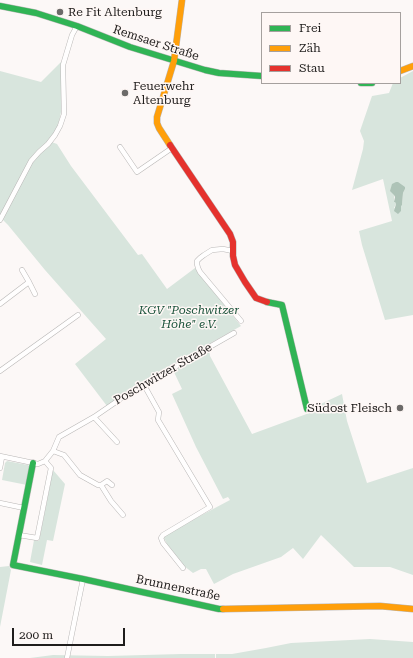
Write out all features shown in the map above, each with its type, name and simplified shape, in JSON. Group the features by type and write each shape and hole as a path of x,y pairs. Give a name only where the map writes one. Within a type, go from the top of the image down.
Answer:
{"street":[{"path":"182,0 174,61 157,123 172,148 230,234 233,242 233,256 235,265 256,298 264,302 282,305 307,409"},
{"name":"Remsaer Straße","path":"0,6 36,13 77,26 123,44 205,70 219,73 261,76"},
{"path":"0,220 31,161 48,144 60,126 64,114 63,65 72,35 77,26"},
{"path":"401,72 413,66"},
{"path":"120,147 137,172 172,148"},
{"path":"233,251 223,249 212,250 200,258 197,261 197,264 200,272 240,321"},
{"path":"22,270 35,294"},
{"path":"0,304 29,282"},
{"path":"0,372 78,315"},
{"name":"Poschwitzer Straße","path":"45,461 53,451 58,437 94,417 129,393 234,333"},
{"path":"144,385 159,412 158,420 210,507 162,535 161,538 163,543 183,568"},
{"path":"94,417 117,442"},
{"path":"53,451 64,455 80,475 98,485 101,485 111,501 123,515"},
{"path":"0,468 1,456 33,464 38,464 45,461 51,468 37,538 19,534 33,464"},
{"path":"101,485 107,481 112,485"},
{"path":"0,503 24,508"},
{"name":"Brunnenstraße","path":"19,534 13,565 219,608 380,606 413,609"},
{"path":"67,658 82,579"}],"green space":[{"name":"KGV \"Poschwitzer Höhe\" e.V.","path":"61,62 61,112 55,132 49,141 57,144 71,166 138,255 142,254 167,289 195,268 241,326 129,389 107,406 75,364 106,339 0,217 0,71 41,82"},
{"path":"413,71 413,315 385,320 359,231 392,221 383,179 352,190 363,149 364,141 360,131 372,96 389,93 393,84 401,84 401,77","holes":["405,187 401,205 401,211 394,208 396,204 394,195"]},
{"path":"209,350 210,356 252,434 312,412 314,413 310,409 342,394 347,421 367,483 413,468 413,575 390,567 354,567 321,535 303,559 293,548 281,557 233,574 214,584 206,569 201,569 193,573 184,566 168,546 164,538 166,534 230,500 228,497 223,499 196,447 172,394 182,389 173,370"},
{"path":"7,461 28,465 30,467 27,485 2,480 5,463"},
{"path":"53,470 65,484 53,541 47,540 42,565 30,562 34,540 39,541"},
{"path":"9,566 11,570 0,627 0,567"},
{"path":"370,639 413,642 413,658 216,658 216,654 232,654 291,643"},
{"path":"215,654 215,658 30,658 53,655 108,656"}],"shaded area":[{"path":"396,182 405,187 401,211 398,214 394,211 396,204 394,202 395,197 390,191 392,184"}],"traffic: fast":[{"path":"0,6 36,13 77,26 130,47 205,70 219,73 261,76"},
{"path":"267,302 282,305 307,409"},
{"path":"33,463 13,565 223,609"}],"traffic: slow":[{"path":"170,145 159,128 157,117 174,61 182,0"},
{"path":"401,71 413,66"},
{"path":"223,609 380,606 413,609"}],"traffic: jam":[{"path":"170,145 230,234 233,242 233,256 235,265 245,282 256,298 267,302"}],"place":[{"name":"Re Fit Altenburg","path":"60,12"},
{"name":"Feuerwehr Altenburg","path":"125,93"},
{"name":"Südost Fleisch","path":"400,408"}]}
